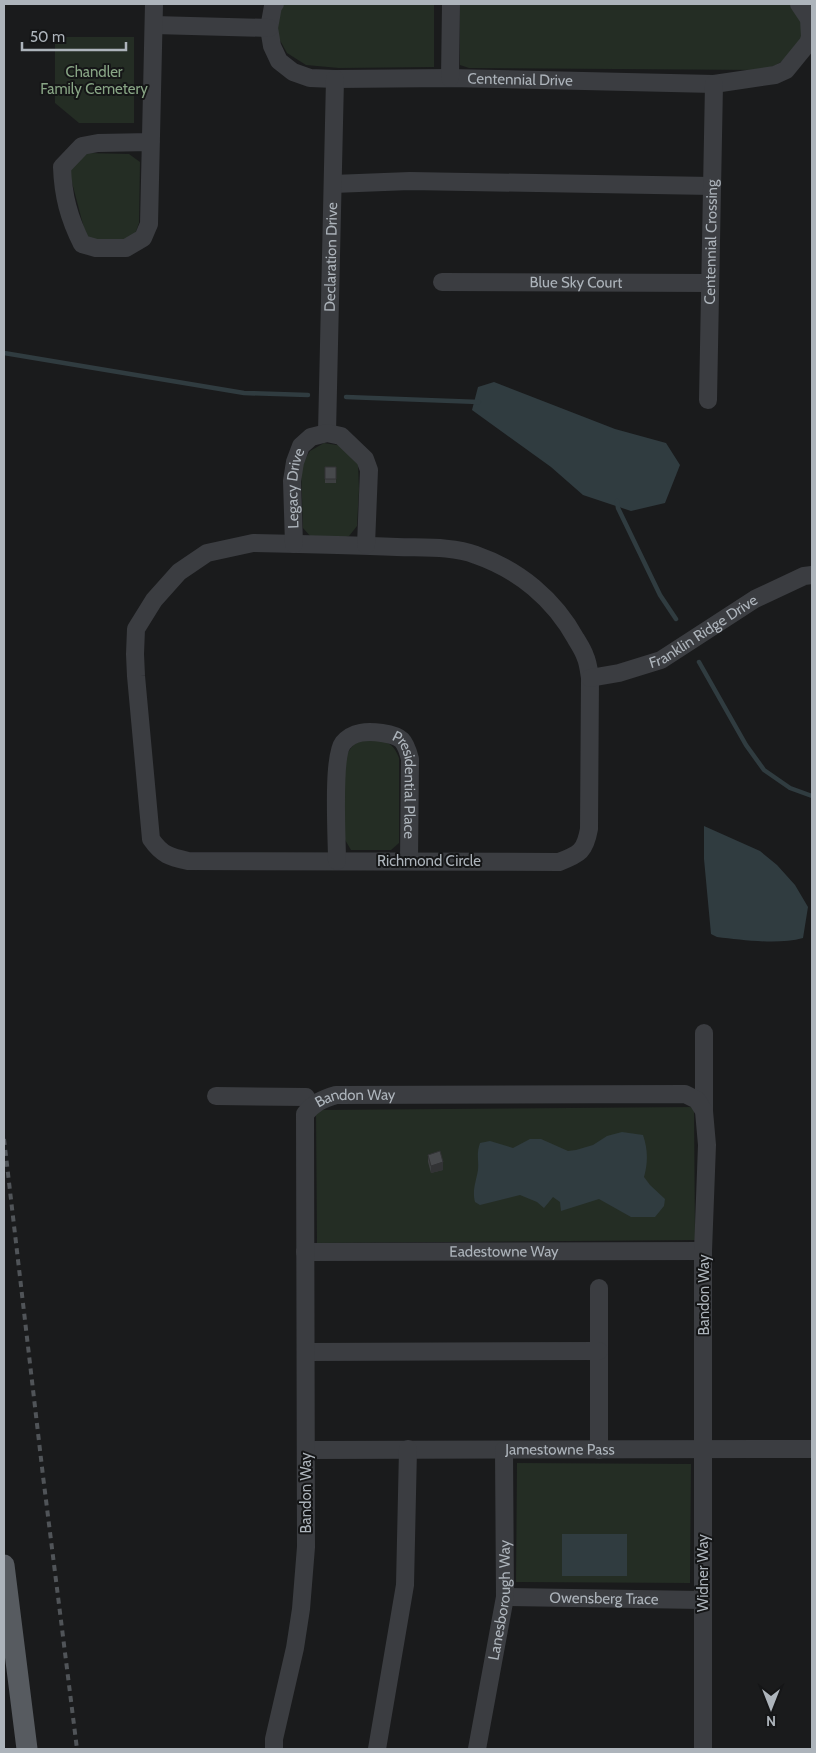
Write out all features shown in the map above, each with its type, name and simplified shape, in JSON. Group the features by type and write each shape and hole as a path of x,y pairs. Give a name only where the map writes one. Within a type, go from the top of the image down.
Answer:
{"main road":[{"path":"4,1565 27,1749"}],"street":[{"path":"151,142 98,143 82,146 62,167 68,214 82,244 96,248 126,248 143,238 149,224 154,25 154,4"},
{"path":"154,25 268,28 275,4"},
{"path":"450,78 451,4"},
{"path":"799,4 811,19 810,43"},
{"name":"Centennial Drive","path":"268,28 272,46 279,61 293,72 310,78 335,80 450,78 714,84 774,75 786,70 810,43"},
{"name":"Declaration Drive","path":"327,433 335,80"},
{"name":"Centennial Crossing","path":"708,400 714,84"},
{"path":"333,184 410,182 712,186"},
{"name":"Blue Sky Court","path":"442,282 710,283"},
{"name":"Legacy Drive","path":"294,544 292,481 295,462 301,446 311,438 327,433 340,436 366,459 368,470 366,545"},
{"name":"Richmond Circle","path":"252,543 366,545 456,550 475,554 517,574 540,592 570,628 585,656 590,678 589,829 586,844 577,856 559,862 188,861 172,858 158,850 151,839 134,654 136,629 154,600 179,572 207,554 252,543"},
{"name":"Franklin Ridge Drive","path":"590,678 619,673 661,660 755,599 804,576 812,575"},
{"name":"Presidential Place","path":"337,861 337,761 342,744 354,734 372,732 395,735 406,744 410,759 408,862"},
{"path":"704,1032 704,1111"},
{"name":"Bandon Way","path":"274,1749 274,1739 295,1648 301,1609 306,1547 304,1122 305,1114 311,1106 322,1098 336,1095 685,1094 696,1100 704,1111 707,1145 703,1250 704,1450"},
{"path":"216,1096 306,1097 311,1106"},
{"name":"Eadestowne Way","path":"305,1252 703,1250"},
{"path":"599,1288 599,1450"},
{"path":"306,1352 599,1351"},
{"path":"377,1749 405,1586 408,1449"},
{"name":"Jamestowne Pass","path":"306,1450 812,1450"},
{"name":"Lanesborough Way","path":"477,1749 505,1596 504,1450"},
{"name":"Widner Way","path":"703,1749 704,1450"},
{"name":"Owensberg Trace","path":"505,1596 702,1600"}],"green space":[{"path":"282,4 434,4 434,67 339,68 306,65 287,53 276,33 280,6"},
{"path":"460,4 790,4 805,28 797,52 776,65 762,70 469,68 460,65"},
{"name":"Chandler Family Cemetery","path":"55,37 134,37 134,123 79,123 55,103"},
{"path":"86,153 129,154 140,162 139,223 135,234 124,242 97,241 86,236 69,171"},
{"path":"324,443 343,446 358,463 357,526 349,536 342,538 311,537 303,528 301,466 310,451"},
{"path":"368,738 388,743 397,752 399,758 399,843 391,850 351,850 344,838 345,759 354,745 360,740"},
{"path":"694,1107 695,1240 317,1243 316,1110"},
{"path":"517,1463 691,1464 690,1583 516,1582"}],"shaded area":[{"path":"494,382 615,429 666,443 680,465 665,503 631,511 583,495 551,467 472,410 478,387"},
{"path":"704,826 760,851 777,865 795,885 808,907 803,938 783,941 760,941 717,937 711,934 704,859"},
{"path":"622,1132 643,1135 647,1156 644,1177 665,1199 664,1206 655,1217 631,1217 599,1199 561,1211 560,1202 553,1197 544,1208 537,1202 520,1195 480,1205 475,1202 474,1190 480,1143 490,1141 513,1148 530,1139 541,1139 568,1151 593,1145 607,1136"},
{"path":"562,1534 627,1534 627,1576 562,1576"}],"building":[{"path":"325,467 336,467 336,479 325,479"},
{"path":"440,1151 443,1162 431,1166 428,1155"}],"waterway":[{"path":"4,353 244,393 308,395"},
{"path":"346,397 479,402"},
{"path":"617,501 618,508 660,595 676,619"},
{"path":"699,662 746,745 764,770 790,788 812,796"}],"railway":[{"path":"4,1139 77,1749"}]}
